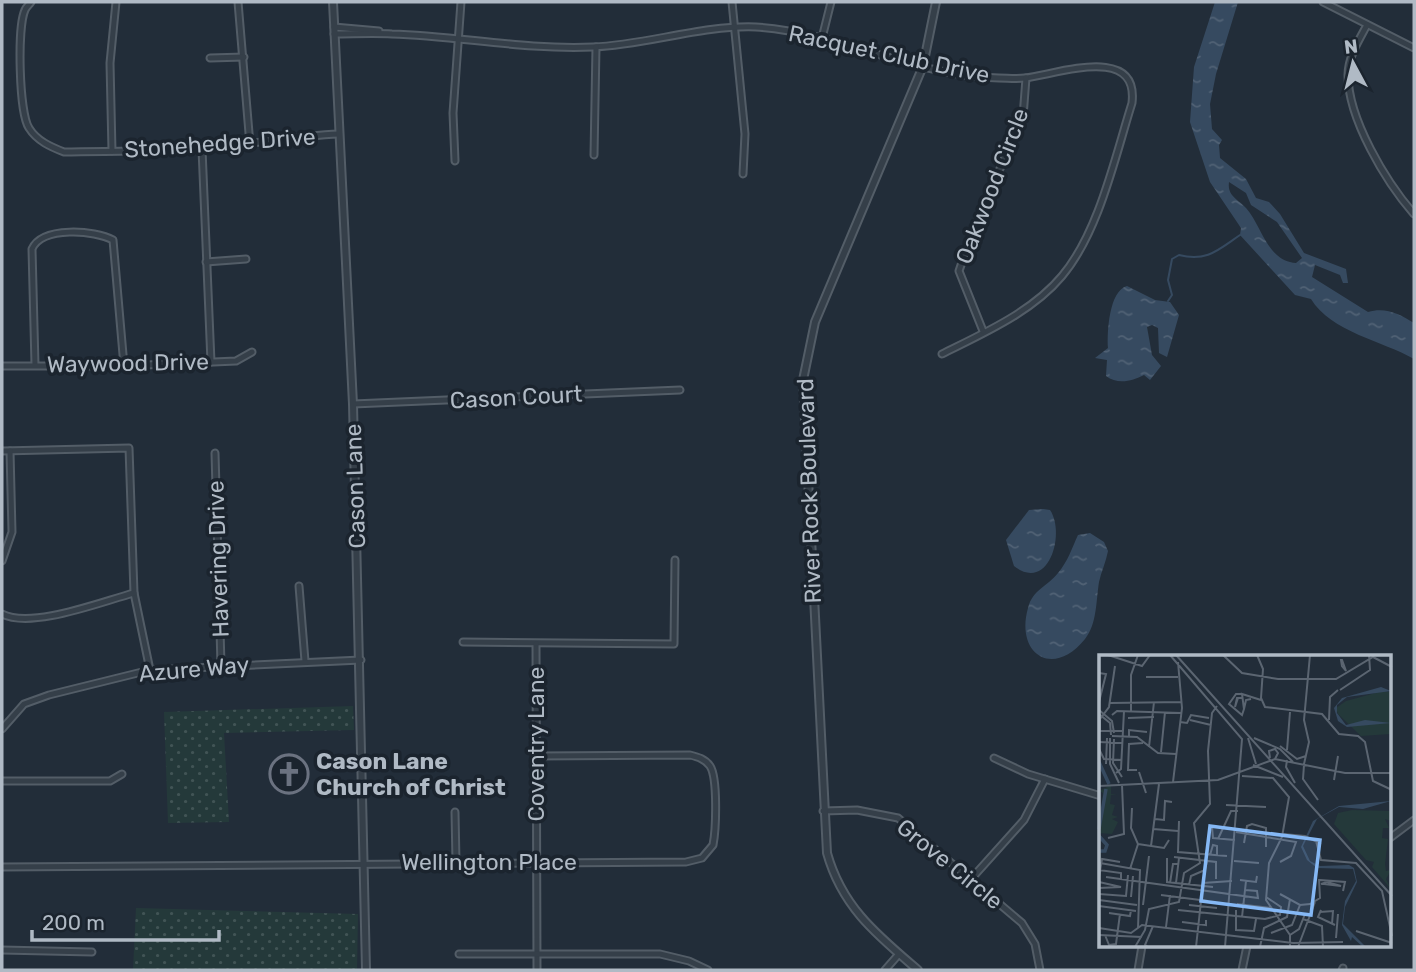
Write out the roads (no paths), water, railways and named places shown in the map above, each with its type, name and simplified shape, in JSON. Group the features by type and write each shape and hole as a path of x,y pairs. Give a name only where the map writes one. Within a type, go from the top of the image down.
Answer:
{"street":[{"name":"Stonehedge Drive","path":"31,2 24,10 21,32 23,104 28,127 45,144 64,152 202,149 250,145 287,136 339,134"},
{"path":"112,151 110,63 116,2"},
{"path":"238,2 250,145"},
{"name":"Cason Lane","path":"333,2 353,404 361,660 366,970"},
{"path":"455,161 453,113 461,2"},
{"path":"732,2 745,134 743,174"},
{"path":"822,38 831,2"},
{"name":"River Rock Boulevard","path":"918,970 870,929 839,888 827,853 803,425 805,371 815,322 923,66 936,2"},
{"path":"1323,2 1414,48"},
{"path":"1367,25 1351,57 1348,74 1350,93 1382,170 1414,214"},
{"name":"Racquet Club Drive","path":"334,31 534,47 596,47 734,27 779,30 822,38 923,66 988,78 1026,78 1102,66 1113,69 1125,77 1133,93 1132,103 1098,206 1064,273 1034,302 942,354"},
{"path":"594,155 596,47"},
{"path":"210,58 244,57"},
{"name":"Oakwood Circle","path":"983,331 959,271 974,228 1023,117 1026,78"},
{"path":"202,149 211,362"},
{"path":"35,365 32,249 40,238 56,234 104,235 113,240 124,366"},
{"path":"206,262 246,259"},
{"name":"Waywood Drive","path":"2,366 124,366 236,361 252,352"},
{"name":"Cason Court","path":"353,404 680,390"},
{"path":"2,451 129,448 134,593 150,670"},
{"path":"2,561 12,532 10,451"},
{"name":"Havering Drive","path":"215,453 221,666"},
{"path":"463,642 674,644 675,560"},
{"path":"299,586 305,662"},
{"path":"2,614 19,620 36,618 134,593"},
{"name":"Coventry Lane","path":"536,644 537,970"},
{"name":"Azure Way","path":"2,729 24,704 49,695 150,670 361,660"},
{"name":"Wellington Place","path":"2,867 686,862 702,858 713,845 715,804 712,772 705,761 690,755 536,756"},
{"path":"994,758 1045,779 1099,795"},
{"path":"2,781 110,781 122,774"},
{"path":"972,878 1028,814 1045,779"},
{"name":"Grove Circle","path":"823,811 857,810 898,818 1022,923 1035,944 1040,970"},
{"path":"455,812 456,862"},
{"path":"1392,836 1414,820"},
{"path":"1138,970 1142,948"},
{"path":"1242,970 1247,948"},
{"path":"2,950 92,952"},
{"path":"459,954 660,954 689,961 708,970"},
{"path":"885,970 899,954"}],"water":[{"path":"1215,2 1238,2 1216,74 1210,104 1212,129 1222,140 1219,145 1220,158 1246,179 1256,198 1269,202 1280,214 1304,253 1346,269 1348,283 1343,283 1340,275 1315,265 1312,277 1368,312 1392,312 1414,323 1414,359 1344,328 1331,320 1311,299 1295,295 1240,235 1241,228 1210,182 1190,122 1194,67","holes":["1229,182 1246,193 1251,205 1277,222 1302,258 1296,263 1278,256 1266,242 1252,215 1231,194"]},
{"path":"1127,286 1155,300 1170,302 1179,315 1167,357 1159,353 1158,328 1152,325 1147,327 1152,355 1161,366 1150,380 1144,375 1125,381 1111,379 1106,376 1107,360 1095,358 1108,348 1113,304 1121,289"},
{"path":"1029,510 1050,510 1054,520 1055,545 1045,566 1036,572 1026,572 1014,566 1006,540"},
{"path":"1090,533 1104,542 1108,551 1099,582 1092,626 1085,639 1061,658 1049,659 1040,656 1032,649 1027,638 1025,624 1030,602 1037,592 1054,578 1070,554 1078,535"}],"waterway":[{"path":"1168,301 1172,295 1168,280 1172,259 1179,255 1205,256 1240,235"}],"place":[{"name":"Cason Lane Church of Christ","path":"289,774"}]}
